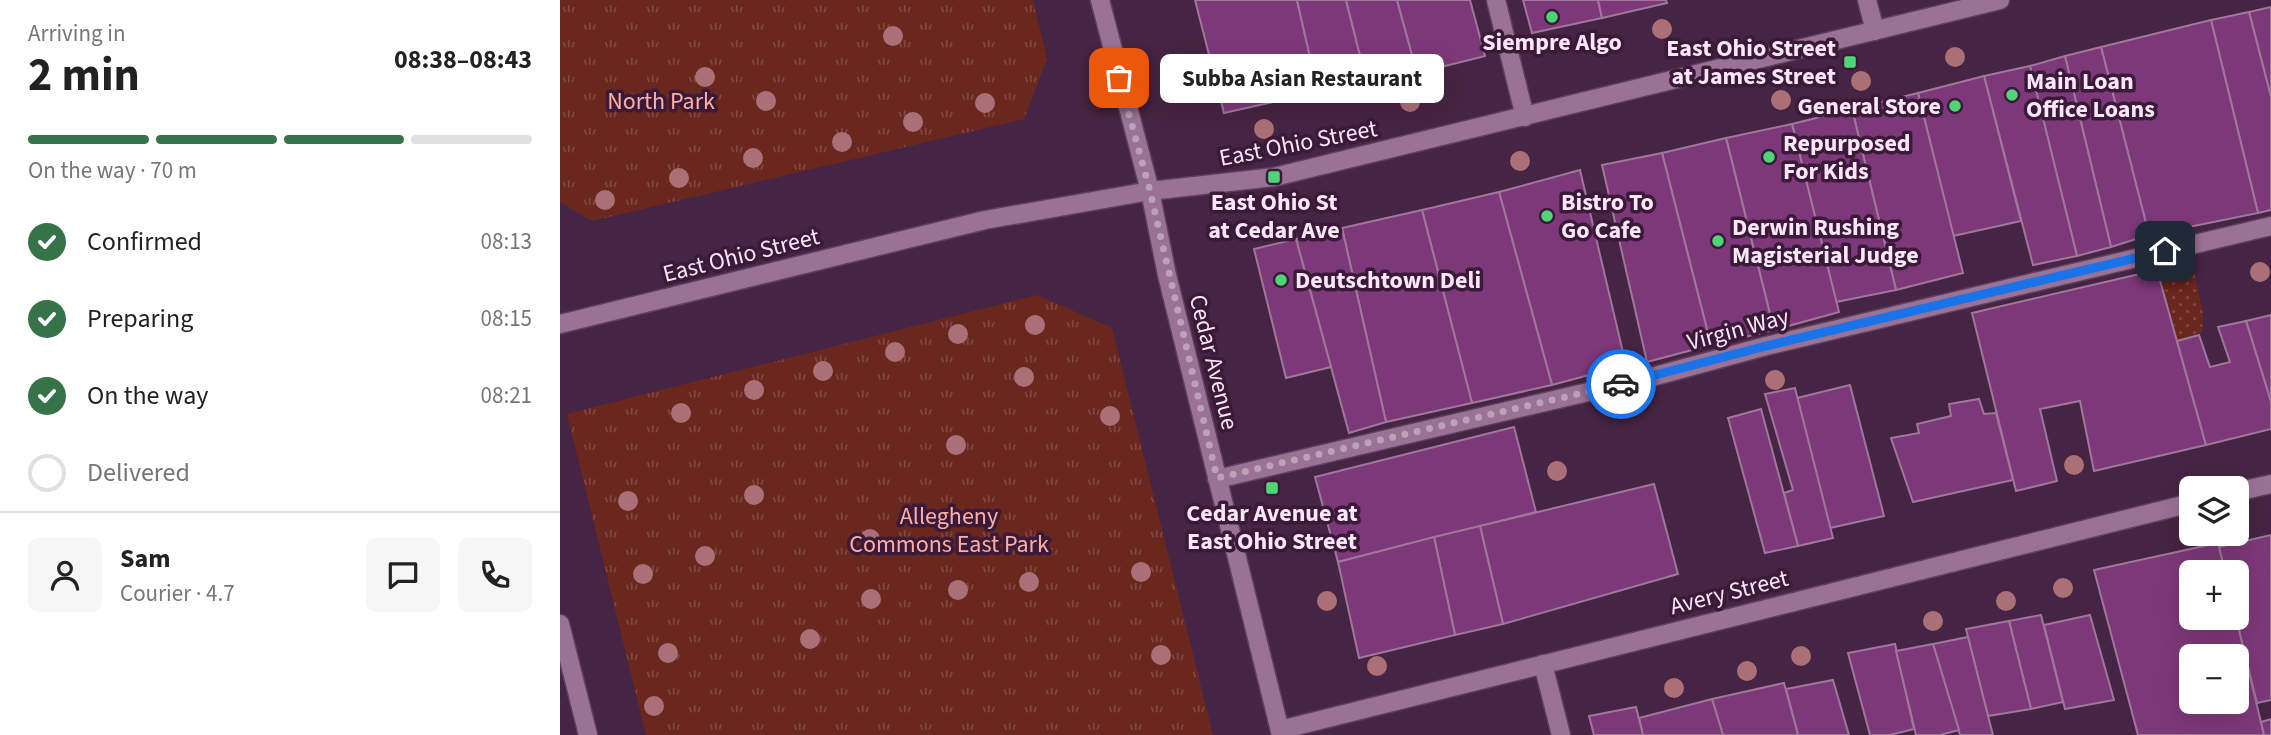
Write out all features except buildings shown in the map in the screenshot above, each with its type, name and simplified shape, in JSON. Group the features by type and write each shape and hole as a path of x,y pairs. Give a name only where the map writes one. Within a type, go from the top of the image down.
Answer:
{"street":[{"name":"Cedar Avenue","path":"1100,0 1150,191 1217,478 1281,733"},
{"path":"1496,0 1525,117"},
{"path":"1867,0 1875,31"},
{"name":"East Ohio Street","path":"560,324 985,220 1150,191 1274,177 2000,0"},
{"name":"Virgin Way","path":"1217,478 1648,379 1766,346 2271,226"},
{"path":"2249,489 2271,484"},
{"name":"Avery Street","path":"1281,733 1543,664 2179,506"},
{"path":"560,624 588,735"},
{"path":"1543,664 1560,735"}],"green space":[{"name":"North Park","path":"560,0 1033,0 1047,59 1024,119 592,221 560,202"},
{"path":"2192,261 2203,314 2202,332 2177,341 2157,270"},
{"name":"Allegheny Commons East Park","path":"1037,295 1112,328 1213,735 646,735 567,414"}],"way so far":[{"path":"1119,78 1150,191 1167,275 1217,478 1621,384"}],"place":[{"name":"Siempre Algo","path":"1552,17"},
{"name":"East Ohio Street at James Street","path":"1850,62"},
{"name":"Subba Asian Restaurant","path":"1119,78"},
{"name":"Main Loan Office Loans","path":"2012,95"},
{"name":"General Store","path":"1955,106"},
{"name":"Repurposed For Kids","path":"1769,157"},
{"name":"East Ohio St at Cedar Ave","path":"1274,177"},
{"name":"Bistro To Go Cafe","path":"1547,216"},
{"name":"Derwin Rushing Magisterial Judge","path":"1718,241"},
{"name":"Deutschtown Deli","path":"1281,280"},
{"name":"Cedar Avenue at East Ohio Street","path":"1272,488"}],"route":[{"path":"1621,384 1766,346 2165,251"}]}
